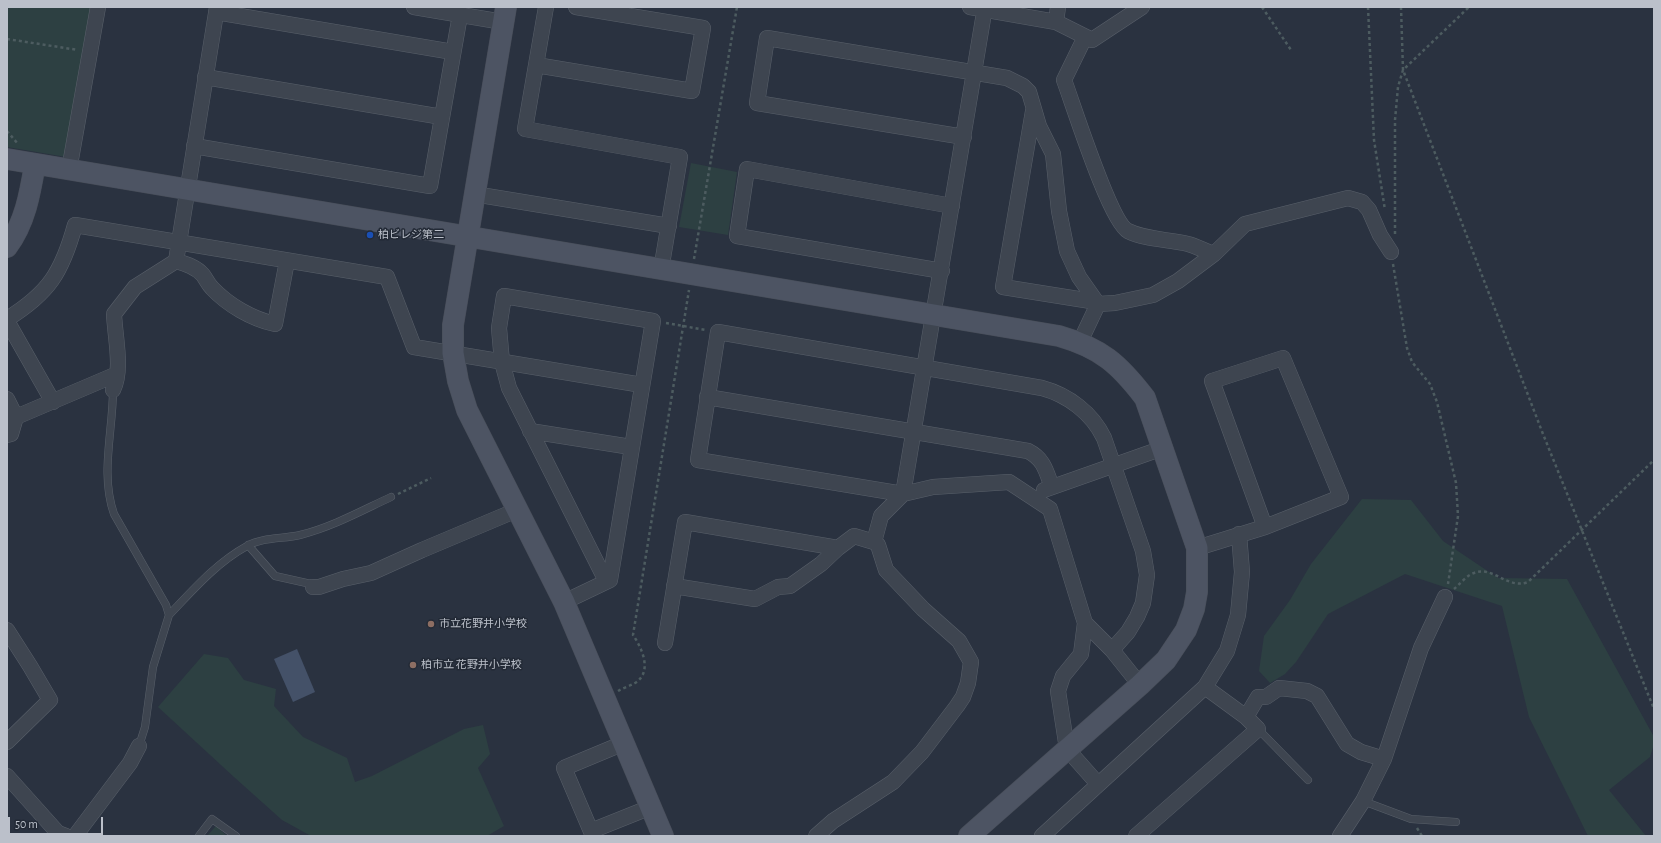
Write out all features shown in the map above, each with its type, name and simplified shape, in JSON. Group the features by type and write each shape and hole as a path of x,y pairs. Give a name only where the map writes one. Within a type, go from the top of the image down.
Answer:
{"street":[{"path":"71,159 98,7"},
{"path":"414,7 460,15 504,15 454,319 453,353 458,381 467,410 564,602 663,836"},
{"path":"546,7 525,129 680,157 661,270"},
{"path":"536,65 692,91 703,28 576,7"},
{"path":"970,7 1057,14 1092,40 1142,7"},
{"path":"874,542 881,516 903,494 942,271 985,8"},
{"path":"176,261 216,10 453,52"},
{"path":"194,146 430,186 460,15"},
{"path":"1086,37 1064,80 1083,135 1107,197 1119,223 1127,231 1143,236 1189,244 1214,254"},
{"path":"964,137 757,102 767,38 1007,78 1023,86 1029,92 1039,126 1053,154 1059,211 1067,251 1079,277 1098,303"},
{"path":"205,77 442,117"},
{"path":"1033,106 1003,287 1098,303 1114,303 1153,295 1178,281 1214,254 1245,224 1348,198 1362,202 1369,210 1380,235 1391,252"},
{"path":"7,160 1059,336 1080,342 1114,362 1130,378 1145,398 1197,548 1197,592 1194,609 1186,630 1166,660 1140,685 969,836"},
{"path":"7,248 22,221 30,197 36,164"},
{"path":"942,271 737,236 747,169 952,206"},
{"path":"474,194 669,226"},
{"path":"53,402 7,320 28,306 47,288 59,270 69,247 75,225 387,277 414,346 642,385"},
{"path":"113,390 116,383 117,374 114,314 135,287 176,261 188,264 202,274 212,288 234,307 264,322 275,324 287,261"},
{"path":"564,602 610,580 653,321 504,296 499,328 502,362 509,388 606,581"},
{"path":"1080,342 1098,303"},
{"path":"1098,784 1067,749 1058,691 1063,676 1080,654 1085,622 1050,510 1009,482 933,487 903,494 698,460 718,332 1042,388 1054,391 1066,397 1092,420 1099,429 1114,466 1143,551 1147,575 1143,603 1138,617 1128,632 1112,650"},
{"path":"1197,548 1265,527 1341,497 1283,358 1212,381 1265,527"},
{"path":"16,417 117,374"},
{"path":"707,397 1028,451 1036,455 1041,460 1052,487"},
{"path":"7,399 16,417 11,434 7,435"},
{"path":"530,431 631,448"},
{"path":"1030,495 1163,448"},
{"path":"313,587 319,588 343,579 371,573 517,510"},
{"path":"665,643 685,522 838,548"},
{"path":"1043,836 1205,687 1227,651 1238,615 1242,572 1239,534"},
{"path":"674,586 755,599 778,587 790,586 821,564 838,548 854,536 874,542 878,545 886,570 923,609 959,641 971,662 968,683 963,697 922,752 893,782 833,821 816,836"},
{"path":"1340,836 1363,800 1384,759 1421,648 1445,597"},
{"path":"1085,622 1112,650 1140,685"},
{"path":"7,630 50,700 7,742"},
{"path":"1136,836 1258,729 1246,717 1205,687"},
{"path":"1246,717 1258,697 1266,697 1279,688 1306,691 1317,696 1347,744 1361,752 1384,759"},
{"path":"624,743 564,768 592,834 651,807"},
{"path":"75,836 130,763 139,746"},
{"path":"7,776 59,835"}],"lane":[{"path":"113,390 113,413 107,466 110,501 114,514 166,605 169,615"},
{"path":"139,746 146,727 153,667 169,615 201,581 221,563 248,545 268,539 299,536 332,526 380,506 391,497"},
{"path":"248,545 275,576 311,584 313,587"},
{"path":"1258,729 1308,780"},
{"path":"1363,800 1411,819 1456,822"},
{"path":"200,836 212,819 236,836"}],"path":[{"path":"605,697 636,682 642,675 645,665 640,646 633,635 736,7"},
{"path":"1262,7 1291,50"},
{"path":"1368,7 1374,140 1386,217"},
{"path":"1388,233 1395,236 1395,120 1398,87 1403,70 1401,7"},
{"path":"1403,70 1469,7"},
{"path":"7,39 90,52"},
{"path":"1403,70 1582,529 1654,709"},
{"path":"1391,252 1407,348 1412,362 1430,384 1437,402 1456,483 1458,516 1450,575"},
{"path":"653,321 718,332"},
{"path":"1445,597 1476,572 1487,572 1513,583 1522,584 1528,582 1654,460"},
{"path":"391,497 431,478"}],"shaded area":[{"path":"7,7 92,7 66,157 7,147"},
{"path":"691,163 737,172 728,235 679,227"},
{"path":"1362,499 1411,500 1443,541 1498,578 1567,579 1654,737 1654,744 1650,757 1609,790 1646,836 1588,836 1529,717 1502,606 1405,574 1328,614 1296,662 1285,674 1270,683 1259,671 1264,636 1290,600 1311,564"},
{"path":"204,654 228,658 244,680 276,689 274,706 303,737 347,758 355,782 372,776 464,729 483,725 490,754 478,768 504,826 487,836 311,836 282,820 158,707"},
{"path":"216,826 227,836 207,836"}],"water":[{"path":"297,649 315,692 293,702 274,659"}],"place":[{"name":"柏ビレジ第二","path":"370,235"},
{"name":"市立花野井小学校","path":"431,624"},
{"name":"柏市立 花野井小学校","path":"413,665"}]}
